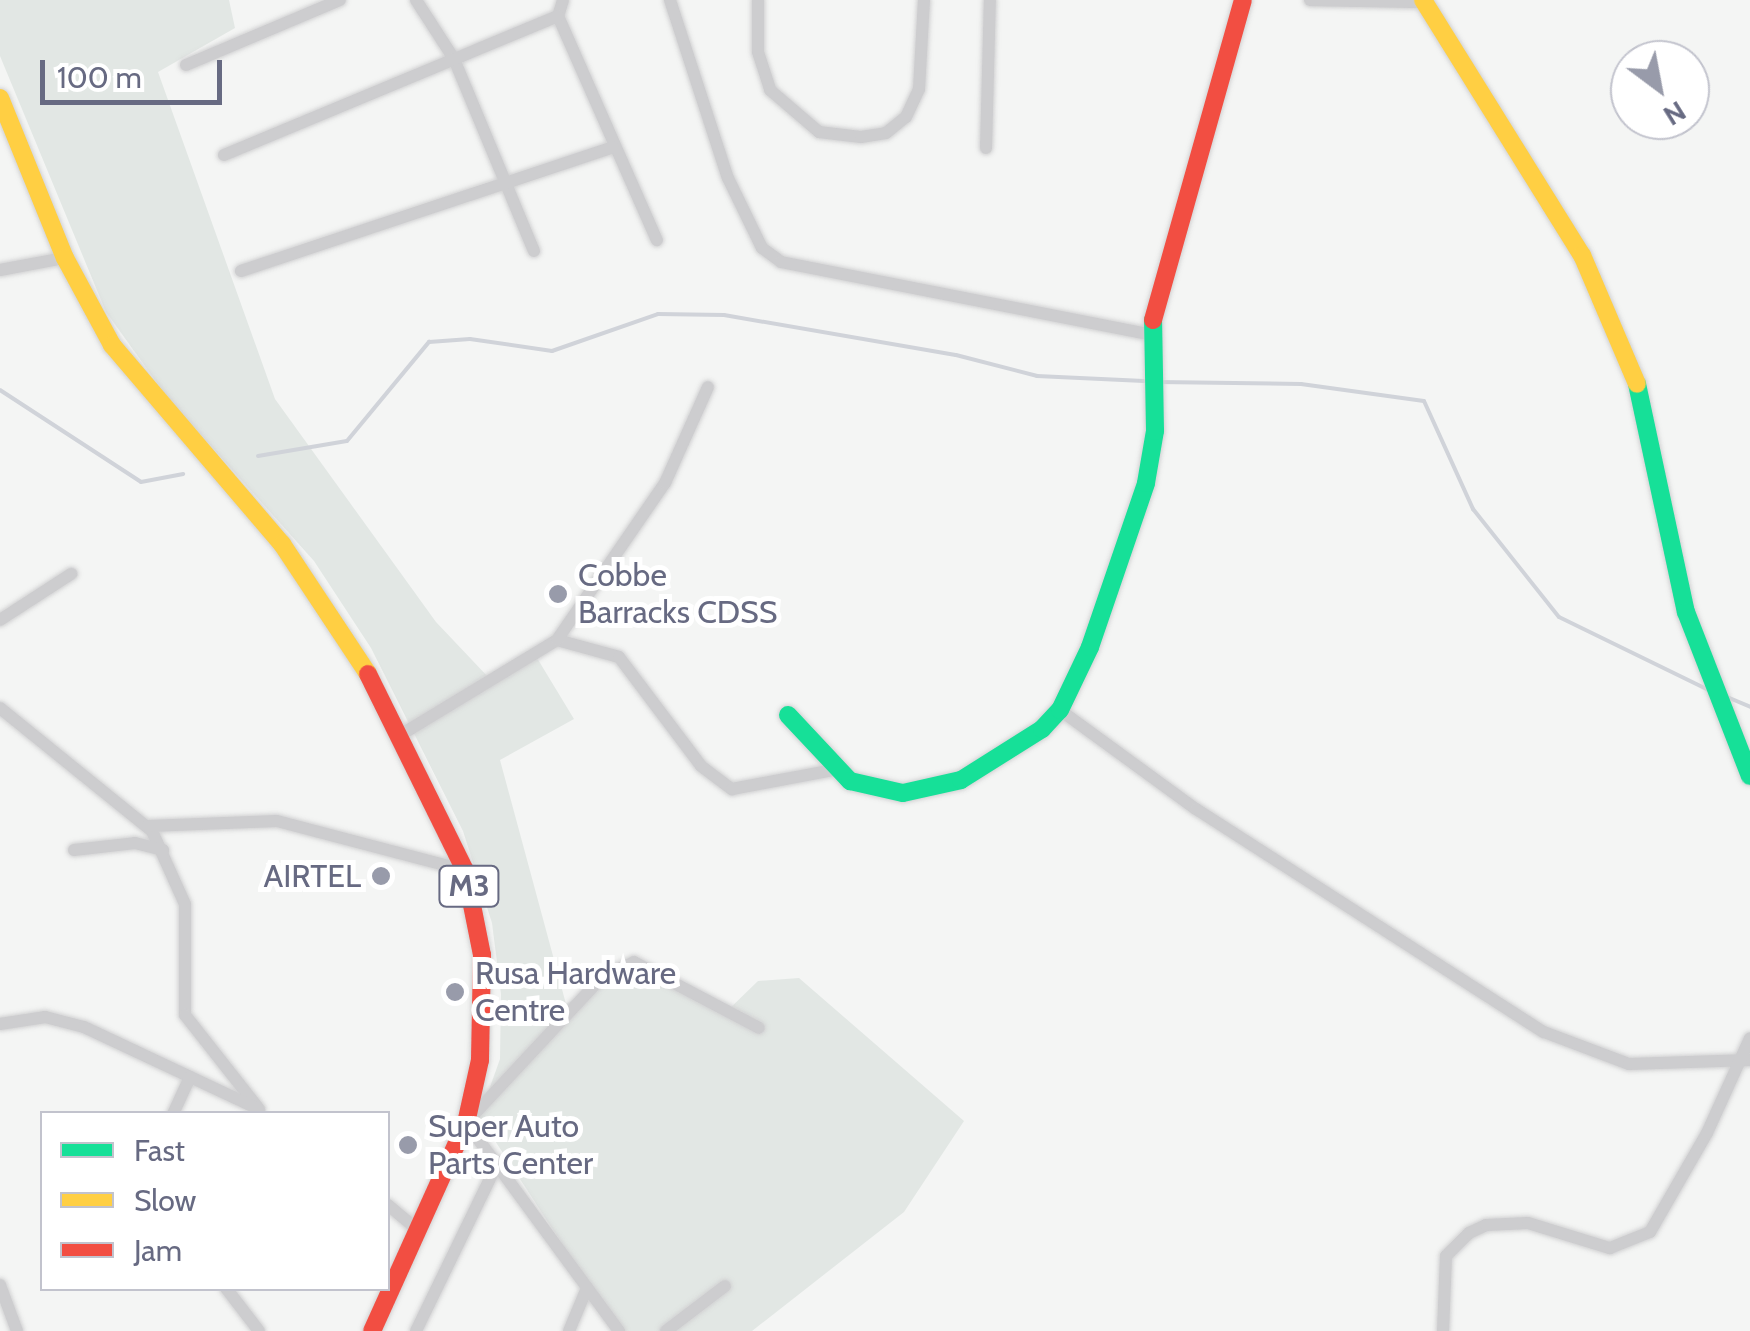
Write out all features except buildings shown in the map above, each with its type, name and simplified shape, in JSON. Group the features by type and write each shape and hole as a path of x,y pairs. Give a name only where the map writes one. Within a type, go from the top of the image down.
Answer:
{"main road":[{"path":"788,716 834,770 867,788 930,790 961,780 1017,746 1060,710 1090,647 1146,484 1155,431 1149,334 1243,0"},
{"path":"1421,1 1471,70 1589,271 1638,386 1686,612 1750,776"},
{"name":"M3","path":"0,98 65,258 127,367 234,484 348,638 402,734 465,870 476,912 484,1007 466,1123 372,1331"}],"street":[{"path":"186,65 340,0"},
{"path":"416,0 454,59 534,252"},
{"path":"563,0 558,16 657,240"},
{"path":"670,0 728,178 762,248 781,262 1149,334"},
{"path":"758,0 758,52 770,90 819,132 862,137 886,133 906,117 919,89 924,0"},
{"path":"986,148 990,0"},
{"path":"1310,0 1421,1"},
{"path":"224,156 558,16"},
{"path":"242,271 613,147"},
{"path":"0,270 65,258"},
{"path":"402,734 557,640 665,482 708,387"},
{"path":"0,620 71,574"},
{"path":"557,640 619,657 701,766 732,788 834,770"},
{"path":"0,708 150,828 163,850 189,932 184,1015 261,1111"},
{"path":"1060,710 1196,810 1544,1032 1629,1064 1747,1059"},
{"path":"150,828 277,821 465,870"},
{"path":"140,843 150,828"},
{"path":"74,850 140,843 163,850"},
{"path":"619,1331 466,1123 602,976 634,962 759,1028"},
{"path":"0,1024 45,1017 84,1027 260,1111"},
{"path":"1443,1331 1446,1256 1469,1233 1528,1223 1610,1248 1650,1232 1747,1059 1750,1038"},
{"path":"174,1111 190,1078"},
{"path":"416,1331 498,1162"},
{"path":"390,1207 418,1230"},
{"path":"0,1285 17,1331"},
{"path":"666,1331 725,1286"},
{"path":"569,1331 588,1288"},
{"path":"228,1291 259,1331"}],"shaded area":[{"path":"0,0 229,0 235,28 158,72 275,399 436,622 490,679 534,653 574,719 500,760 566,1004 634,962 726,1012 758,981 799,978 964,1121 904,1212 752,1331 619,1331 486,1127 466,1123 480,1115 500,1059 501,994 492,923 463,831 371,648 314,561 168,398 106,312 0,56"}],"waterway":[{"path":"258,456 347,441 429,342 470,339 552,351 658,314 724,315 956,355 1037,376 1144,381"},
{"path":"1158,382 1301,384 1424,401 1473,509 1559,617 1709,690"},
{"path":"0,390 141,482 183,474"},
{"path":"1727,697 1750,707"}],"traffic: fast":[{"path":"788,715 850,781 903,793 961,780 1042,729 1060,710 1090,647 1146,483 1155,431 1153,320"},
{"path":"1637,384 1686,612 1750,776"}],"traffic: slow":[{"path":"1423,0 1582,255 1637,384"},
{"path":"0,98 65,258 112,345 282,544 368,674"}],"traffic: jam":[{"path":"1153,320 1243,0"},
{"path":"368,674 465,870 482,955 480,1060 466,1123 372,1331"}],"place":[{"name":"Cobbe Barracks CDSS","path":"558,594"},
{"name":"AIRTEL","path":"381,876"},
{"name":"Rusa Hardware Centre","path":"455,992"},
{"name":"Super Auto Parts Center","path":"408,1145"}]}
